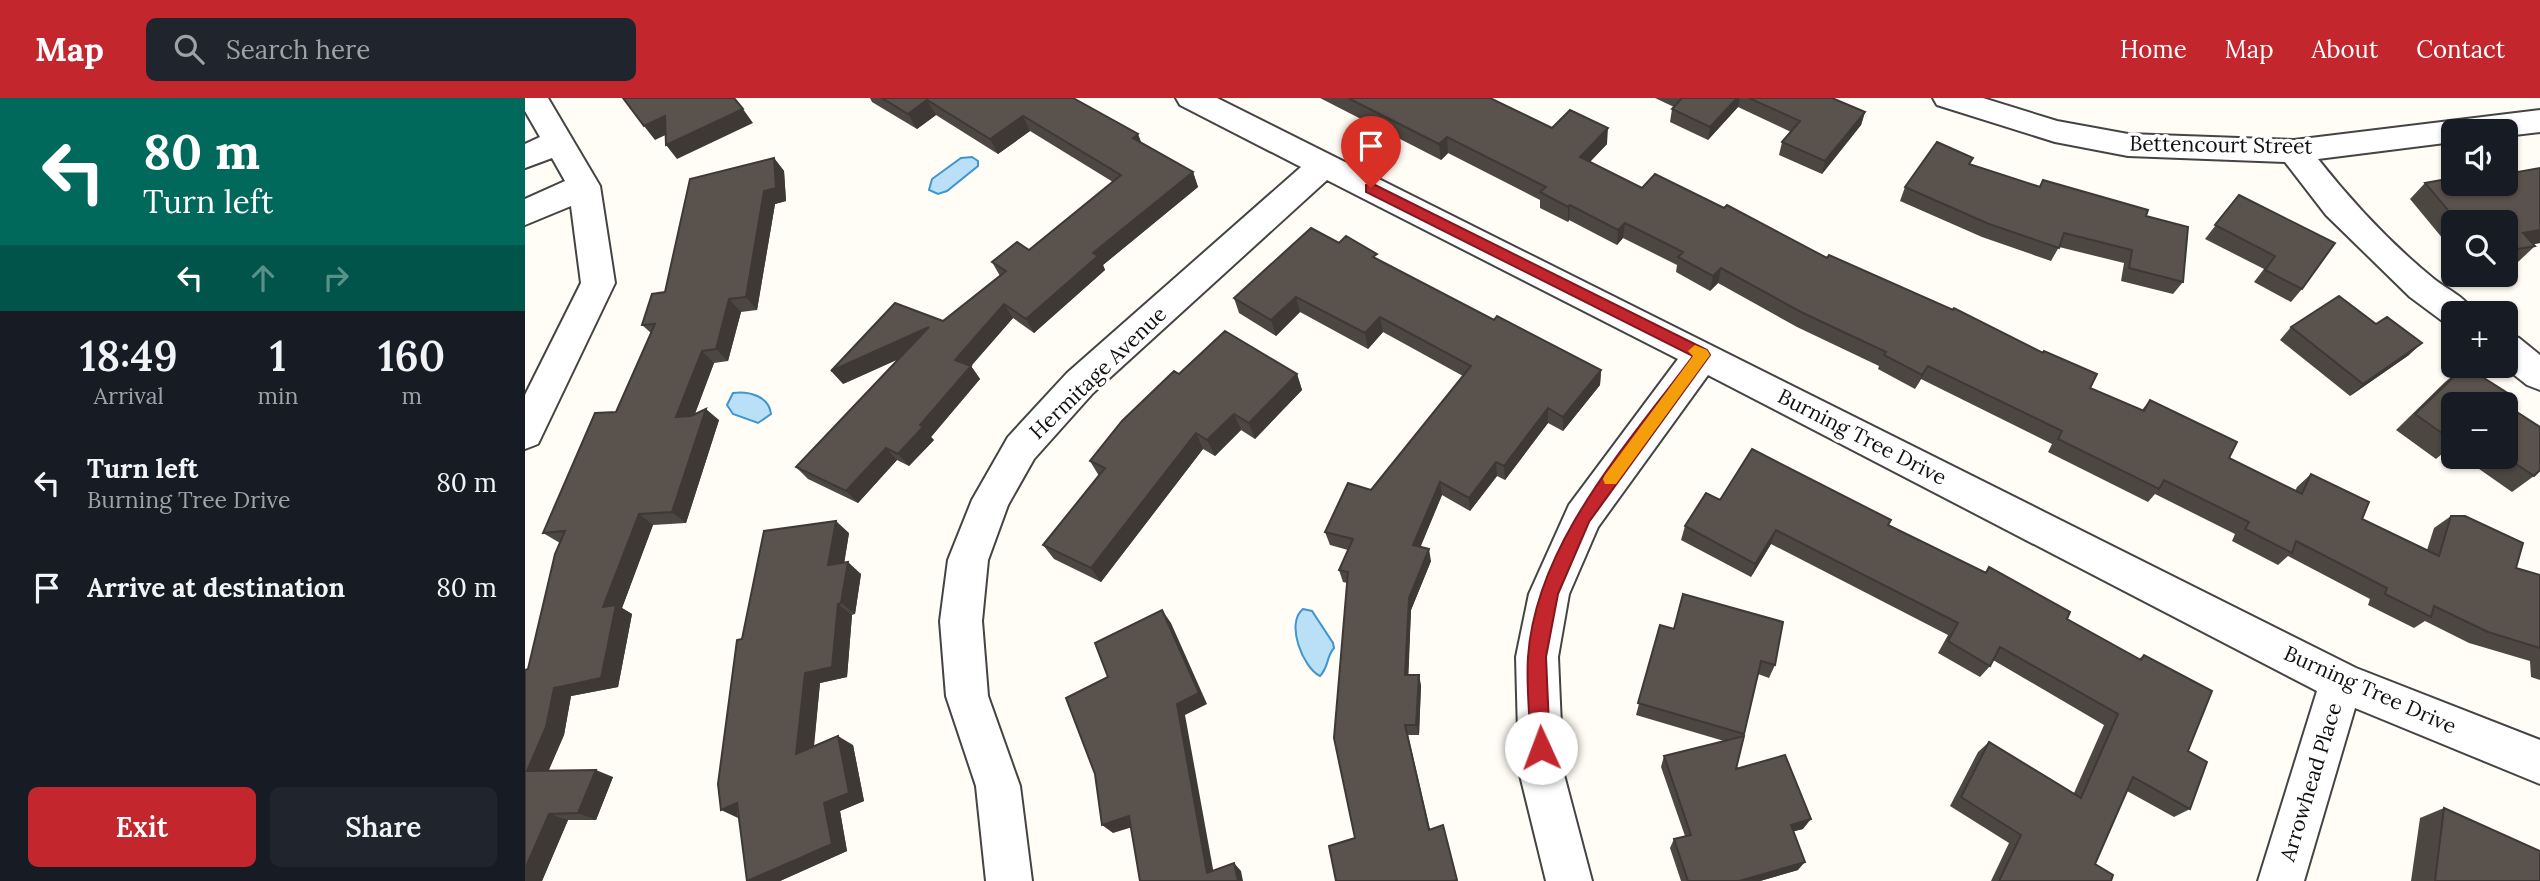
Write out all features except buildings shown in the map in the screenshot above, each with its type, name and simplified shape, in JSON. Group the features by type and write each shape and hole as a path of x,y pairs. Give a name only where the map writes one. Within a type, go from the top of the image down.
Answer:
{"street":[{"path":"525,433 598,283 584,186 533,98"},
{"name":"Burning Tree Drive","path":"1191,98 1702,355 2341,682 2540,762"},
{"name":"Bettencourt Street","path":"1948,98 2055,131 2128,145 2294,151 2441,132"},
{"path":"2483,98 2503,119"},
{"name":"Bettencourt Street","path":"2518,123 2540,121"},
{"path":"525,157 558,142"},
{"path":"2294,151 2338,207 2422,288 2441,302"},
{"name":"Hermitage Avenue","path":"1009,881 998,786 967,696 961,621 968,560 991,500 1021,448 1080,383 1324,165"},
{"path":"525,213 584,186"},
{"path":"1569,881 1541,771 1537,657 1549,594 1583,517 1702,355"},
{"path":"2518,357 2540,374"},
{"name":"Arrowhead Place","path":"2281,881 2341,682"}],"water":[{"path":"972,157 978,161 978,166 947,191 938,194 929,190 932,179 961,158"},
{"path":"733,393 757,396 766,403 771,414 758,423 733,414 727,405"},
{"path":"1303,609 1312,611 1333,643 1334,648 1320,676 1308,664 1298,645 1296,624"}],"slow traffic":[{"path":"1611,479 1702,355 1695,351"}],"route":[{"path":"1371,188 1702,355 1583,517 1549,594 1537,657 1541,748"}]}
